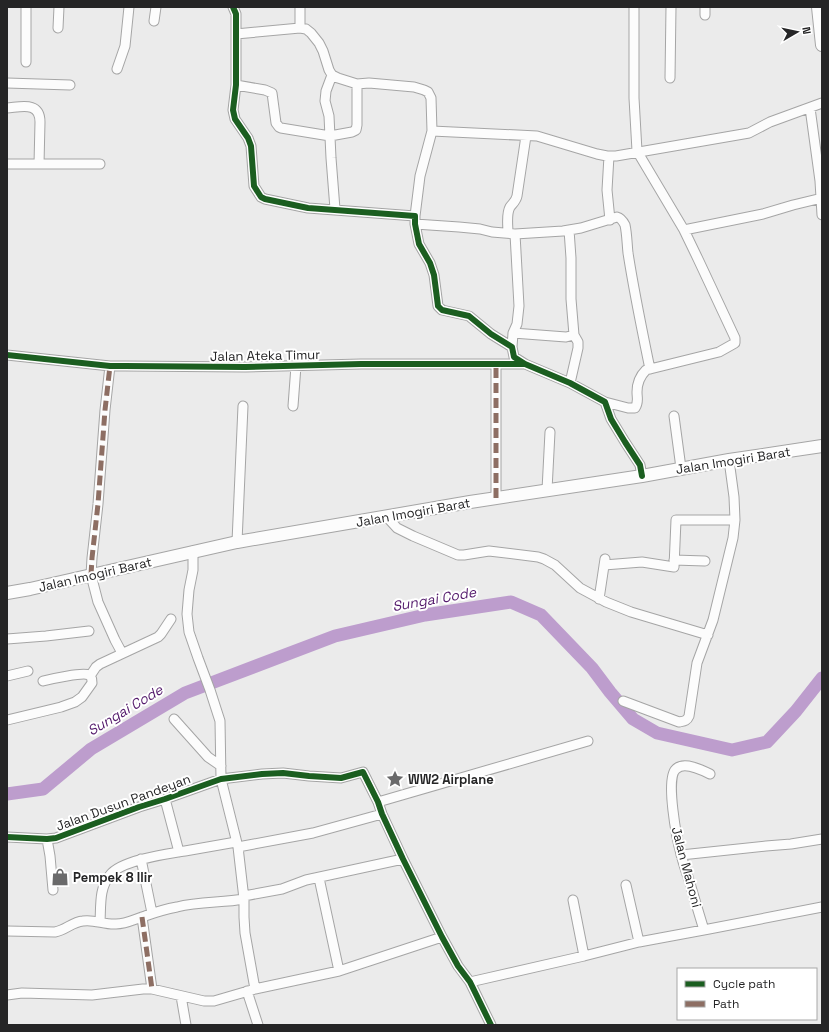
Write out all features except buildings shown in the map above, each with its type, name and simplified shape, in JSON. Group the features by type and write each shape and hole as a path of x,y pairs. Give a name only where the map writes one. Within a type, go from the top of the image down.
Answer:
{"main road":[{"path":"818,7 822,46"},
{"name":"Jalan Imogiri Barat","path":"7,593 237,542 496,498 642,476 682,468 822,446"}],"street":[{"path":"26,7 26,62"},
{"path":"58,28 59,7"},
{"path":"117,69 125,46 129,7"},
{"path":"154,21 156,7"},
{"path":"233,7 236,14 236,85 233,110 235,120 248,138 251,146 254,186 261,197 308,208 335,209 480,229 492,232 512,233 569,230 581,228 617,217 620,218 625,226 628,253 650,369"},
{"path":"300,7 300,28"},
{"path":"526,136 517,196 514,203 510,206 508,215 512,233 519,306 517,324 513,333 512,347 514,358 570,383 605,402 628,408 635,408 638,402 637,391 640,377 646,370 719,352 735,343 735,338 684,230 637,152 634,98 634,7"},
{"path":"670,78 671,7"},
{"path":"236,34 300,28 306,29 319,43 332,75 357,84 369,83 414,87 428,92 431,98 432,131 420,176 415,220 419,244 434,275 436,299 439,308 442,310 469,316 491,334 512,347"},
{"path":"332,75 325,97 329,116 335,209"},
{"path":"7,83 70,85"},
{"path":"236,85 265,90 272,93 276,123 279,127 330,136 356,130 357,84"},
{"path":"432,131 537,136 590,152 616,156 749,133 770,122 822,103"},
{"path":"7,108 28,106 33,108 39,114 39,164"},
{"path":"810,108 819,174 822,215"},
{"path":"609,156 607,190 610,220"},
{"path":"7,164 100,164"},
{"path":"684,230 763,214 821,198"},
{"path":"569,230 570,299 574,334 578,342 570,383"},
{"path":"513,333 566,337 574,334"},
{"name":"Jalan Ateka Timur","path":"7,355 110,366 228,367 361,364 525,364"},
{"path":"496,364 496,498"},
{"path":"110,366 91,575 98,602 122,653"},
{"path":"293,406 296,366"},
{"path":"605,402 611,419 640,466 642,476"},
{"path":"237,542 243,406"},
{"path":"674,416 682,468"},
{"path":"547,490 550,432"},
{"path":"623,701 680,722 688,720 697,663 713,620 733,538 735,520 730,460"},
{"path":"386,517 397,528 458,554 464,555 489,551 544,559 555,565 580,588 606,602 631,612 708,635"},
{"path":"600,599 604,562 642,562 674,567 676,520 735,520"},
{"path":"193,551 193,570 189,590 187,614 189,632 220,721 221,779 237,845 244,898 245,933 251,990 258,1025"},
{"path":"674,560 705,561"},
{"path":"90,676 100,664 158,637 171,619"},
{"path":"7,639 89,631"},
{"path":"7,676 28,671"},
{"path":"43,681 75,675 88,674 90,676"},
{"path":"7,720 61,707 75,702 82,697 92,684 92,678 90,676"},
{"path":"174,719 208,757 221,766"},
{"path":"491,1025 470,982 458,966 442,937 403,859 378,802 588,742"},
{"name":"Jalan Mahoni","path":"704,930 681,854 672,809 671,794 673,773 676,768 687,766 697,768 710,774"},
{"name":"Jalan Dusun Pandeyan","path":"7,836 48,839 56,838 139,807 221,779 262,774 283,773 341,778 362,772 378,802"},
{"path":"165,799 179,852"},
{"path":"100,922 101,892 110,874 116,869 141,859 179,852 314,833 382,814"},
{"path":"48,839 53,890"},
{"path":"681,854 791,844 822,839"},
{"path":"141,859 152,913"},
{"path":"7,931 62,931 84,920 110,925 117,924 152,913 193,903 231,902 318,878 403,859"},
{"path":"318,878 339,970"},
{"path":"626,885 639,942"},
{"path":"573,900 584,956"},
{"path":"470,982 639,942 822,907"},
{"path":"142,917 152,989"},
{"path":"7,995 22,993 92,995 143,988 204,1002 214,1001 251,990 339,970 442,937"},
{"path":"181,996 186,1025"}],"waterway":[{"name":"Sungai Code","path":"7,794 43,789 91,749 185,693 335,636 425,615 511,602 541,615 592,668 633,719 657,733 732,750 767,742 796,711 822,678"}],"marked path":[{"path":"496,364 496,498"},
{"path":"91,575 110,366"},
{"path":"142,917 152,989"}],"cycle path":[{"path":"233,7 236,14 236,85 233,110 235,119 248,138 251,146 254,186 261,197 308,208 415,216 419,244 430,263 434,275 438,306 442,310 469,316 491,334 512,347 514,357 525,364 570,383 605,402 611,419 640,465 642,476"},
{"path":"7,355 110,366 245,367 361,364 525,364"},
{"path":"7,837 56,838 139,807 221,779 283,773 341,778 363,772 403,859 442,937 458,966 470,982 491,1025"}],"place":[{"name":"WW2 Airplane","path":"395,779"},
{"name":"Pempek 8 Ilir","path":"60,877"}]}
